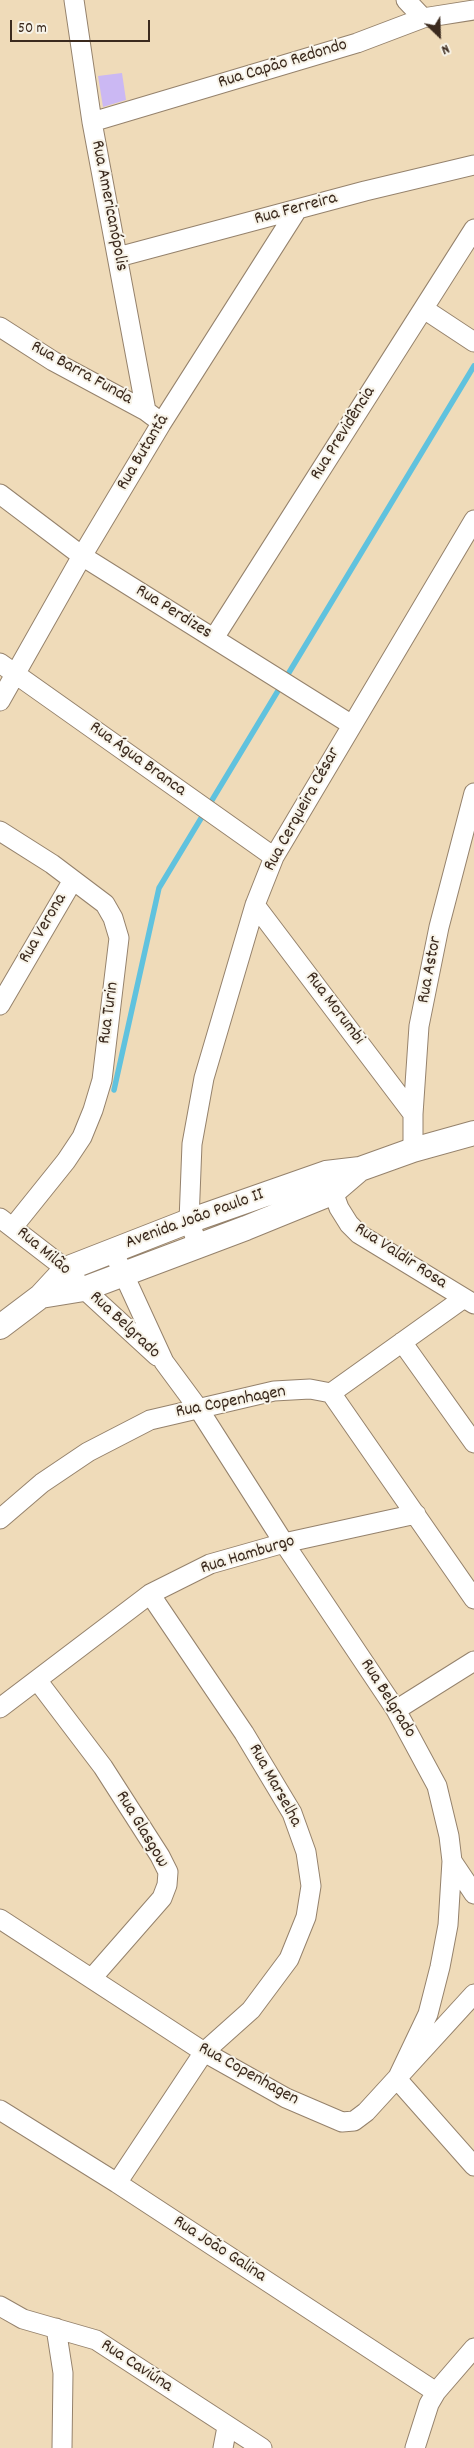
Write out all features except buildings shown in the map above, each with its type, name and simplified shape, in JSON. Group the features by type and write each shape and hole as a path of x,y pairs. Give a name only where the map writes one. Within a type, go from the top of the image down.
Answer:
{"main road":[{"name":"Avenida João Paulo II","path":"42,1296 84,1289 198,1245 360,1168 474,1133"},
{"name":"Avenida João Paulo II","path":"0,1327 42,1296 66,1269 189,1221 329,1183"}],"street":[{"name":"Rua Americanópolis","path":"74,0 92,122 146,411"},
{"path":"406,0 424,18"},
{"name":"Rua Capão Redondo","path":"92,122 328,52 424,18 448,7 474,10"},
{"name":"Rua Ferreira","path":"118,257 419,177 474,165"},
{"name":"Rua Butantã","path":"0,700 7,668 82,556 161,424 297,210"},
{"name":"Rua Previdência","path":"214,638 474,230"},
{"path":"424,309 474,342"},
{"name":"Rua Barra Funda","path":"0,327 53,361 146,411 161,424"},
{"name":"Rua Perdizes","path":"0,494 82,556 352,725"},
{"name":"Rua Cerqueira César","path":"198,1245 189,1221 192,1144 204,1078 255,905 274,857 474,520"},
{"name":"Rua Água Branca","path":"7,668 274,857"},
{"name":"Rua Astor","path":"414,1150 413,1114 419,1026 439,927 474,793"},
{"name":"Rua Turin","path":"0,831 105,904 114,918 119,938 102,1080 94,1110 82,1137 6,1223"},
{"name":"Rua Verona","path":"0,1004 73,880"},
{"name":"Rua Morumbi","path":"255,905 413,1114"},
{"name":"Rua Valdir Rosa","path":"329,1183 349,1224 359,1234 469,1301"},
{"name":"Rua Milão","path":"6,1223 66,1269 84,1289"},
{"name":"Rua Belgrado","path":"113,1251 164,1362"},
{"name":"Rua Belgrado","path":"84,1289 164,1362 198,1408 284,1543 396,1710 437,1786 449,1836 452,1861 448,1925 428,2014 397,2079"},
{"path":"469,1301 402,1342 331,1393 474,1599"},
{"path":"402,1342 474,1443"},
{"name":"Rua Copenhagen","path":"0,1518 42,1484 88,1452 150,1420 274,1392 310,1389 331,1393"},
{"name":"Rua Hamburgo","path":"0,1708 150,1594 210,1564 284,1543 416,1514"},
{"name":"Rua Marselha","path":"117,2183 204,2052 251,2010 289,1959 306,1916 311,1886 306,1852 292,1813 244,1733 150,1594"},
{"path":"396,1710 474,1661"},
{"name":"Rua Glasgow","path":"37,1680 103,1767 160,1856 168,1872 167,1885 162,1898 92,1978"},
{"path":"452,1861 474,1894"},
{"name":"Rua Copenhagen","path":"0,1920 204,2052 286,2098 342,2122 354,2121 366,2112 474,1994"},
{"path":"397,2079 474,2166"},
{"name":"Rua João Galina","path":"0,2110 117,2183 436,2392"},
{"name":"Rua Caviúna","path":"0,2306 23,2319 96,2340 262,2448"},
{"path":"56,2328 63,2374 62,2448"},
{"path":"415,2448 429,2404 436,2392 474,2348"},
{"path":"223,2448 227,2427"}],"waterway":[{"path":"114,1090 159,888 474,366"}]}
